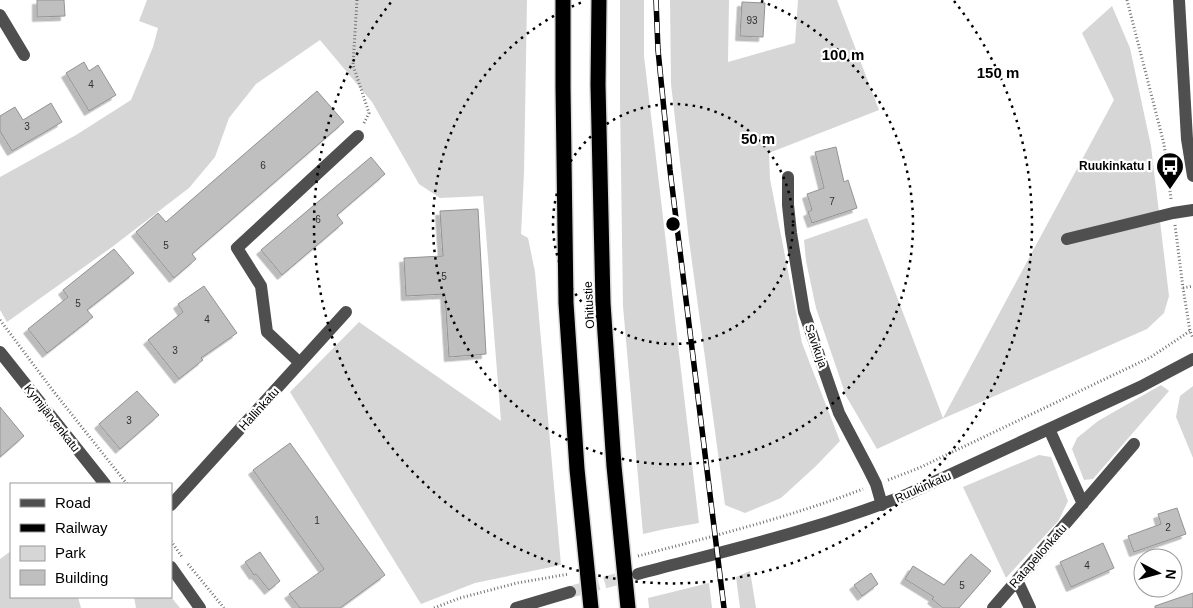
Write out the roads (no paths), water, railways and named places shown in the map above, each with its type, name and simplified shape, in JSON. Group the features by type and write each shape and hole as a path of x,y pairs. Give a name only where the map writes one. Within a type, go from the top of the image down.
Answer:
{"highway":[{"name":"Ohitustie","path":"563,0 566,303 577,469 591,608"},
{"name":"Ohitustie","path":"599,0 598,85 603,303 614,466 628,608"}],"street":[{"path":"1179,0 1188,139 1193,176"},
{"path":"0,15 24,55"},
{"path":"300,363 267,332 261,286 237,248 358,136"},
{"name":"Savikuja","path":"788,177 790,233 804,312 839,413 860,450 876,484 882,505"},
{"path":"1067,239 1173,213 1193,210"},
{"name":"Hallinkatu","path":"172,504 346,312"},
{"name":"Kymijärvenkatu","path":"0,352 104,483"},
{"name":"Ruukinkatu","path":"638,574 793,534 882,505 1140,387 1193,359"},
{"path":"1049,429 1082,504"},
{"name":"Ratapellonkatu","path":"993,608 1134,444"},
{"path":"172,569 200,608"},
{"path":"1017,580 1030,608"},
{"path":"516,608 570,592"}],"tunnel":[{"path":"570,592 632,575"}],"railway":[{"path":"656,0 658,50 670,170 724,608"}],"place":[{"name":"Ruukinkatu I","path":"1170,190"}]}
